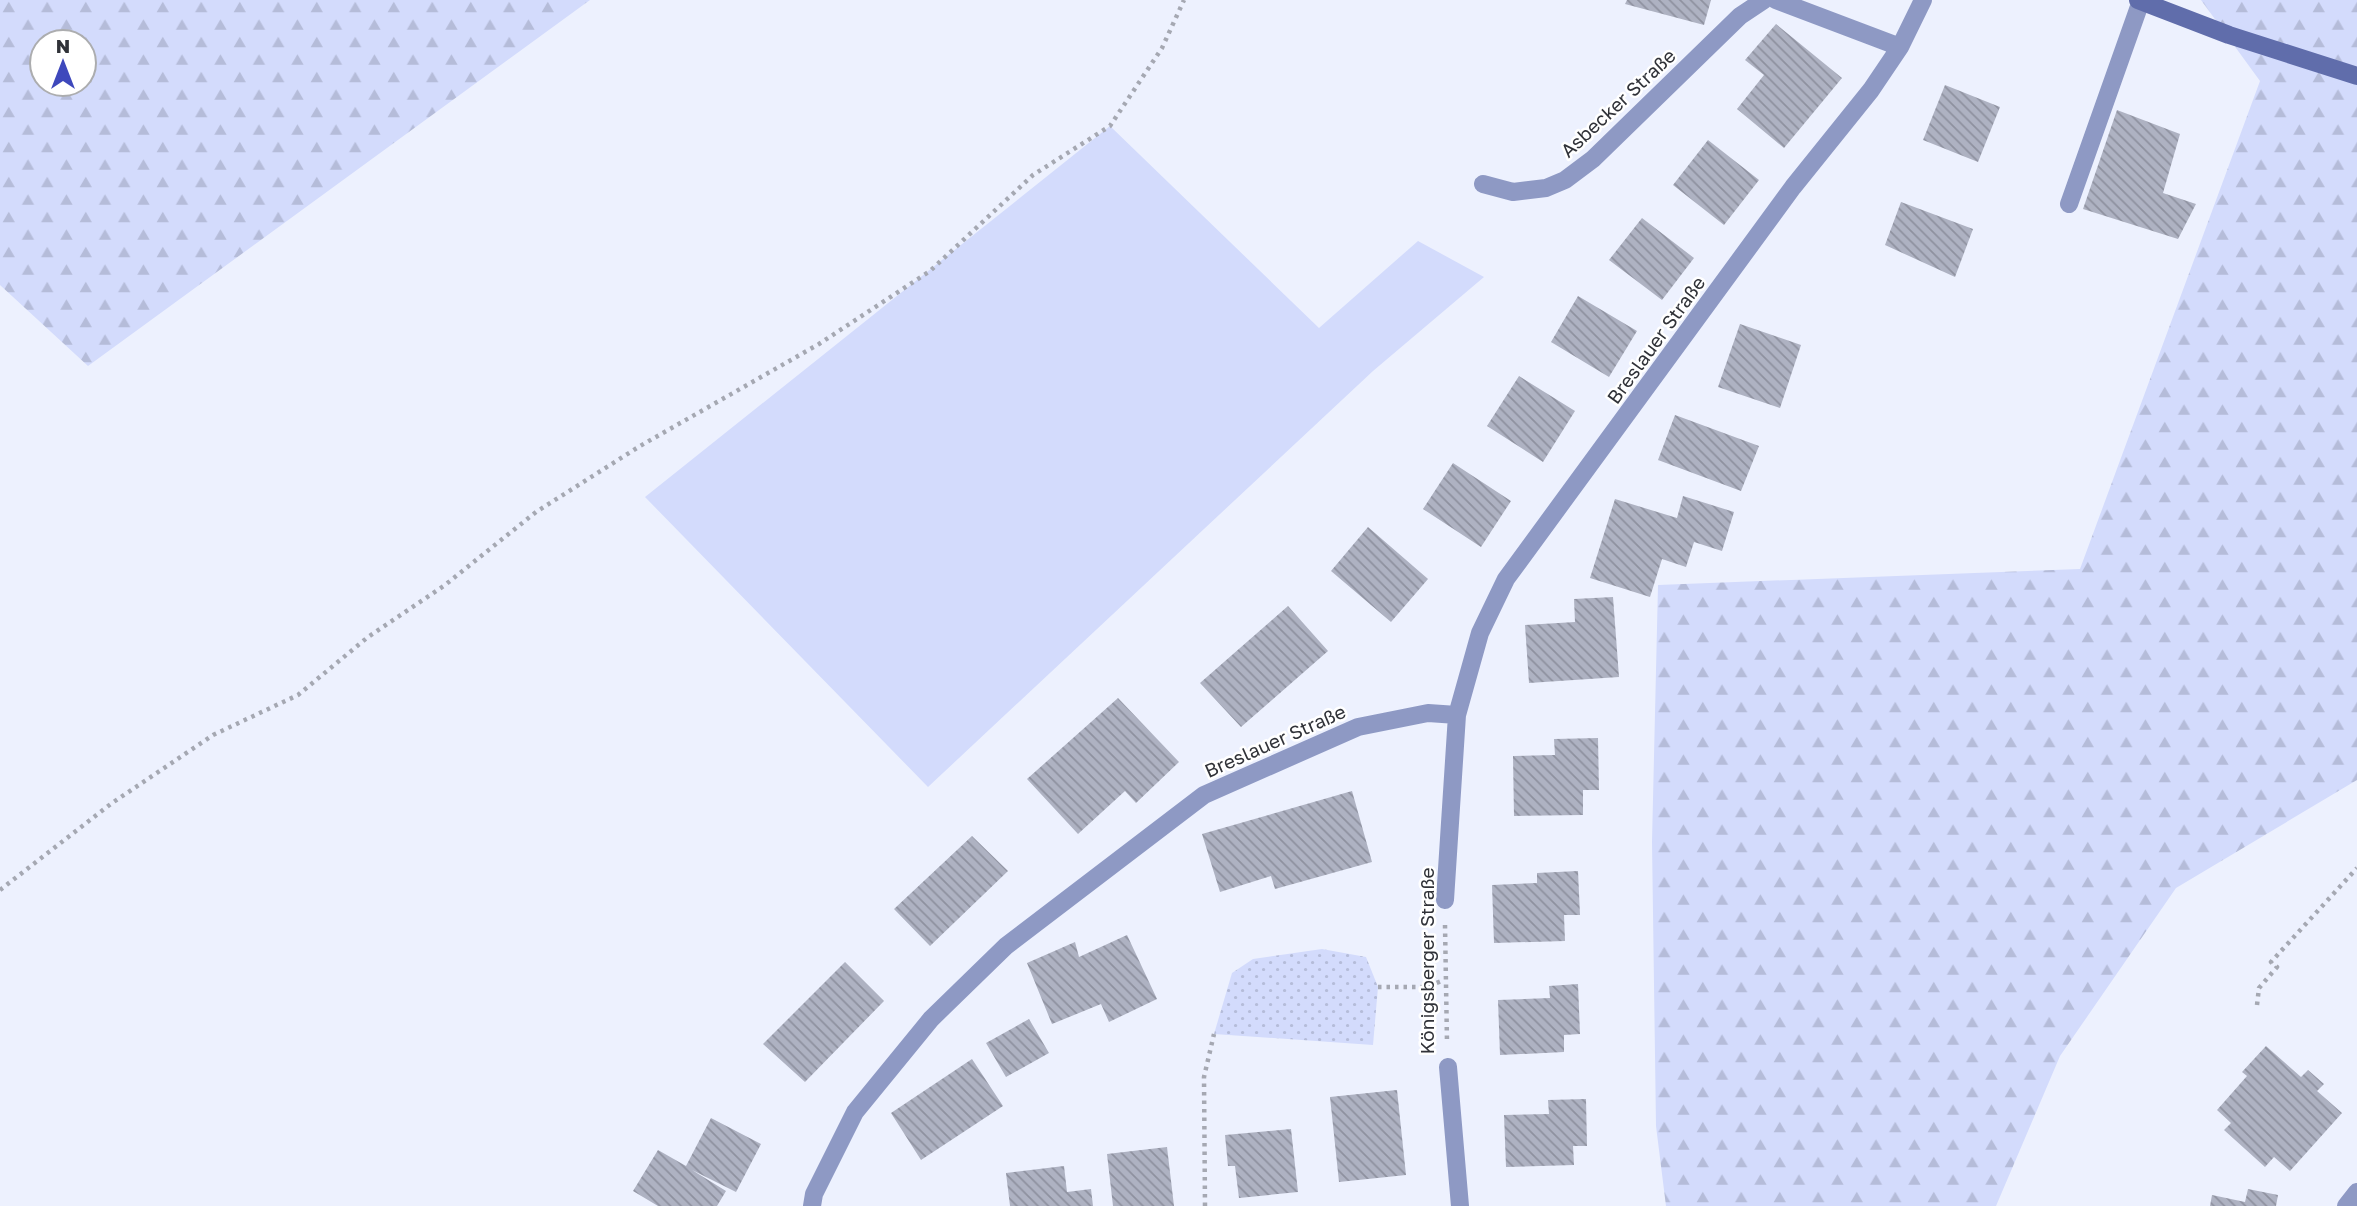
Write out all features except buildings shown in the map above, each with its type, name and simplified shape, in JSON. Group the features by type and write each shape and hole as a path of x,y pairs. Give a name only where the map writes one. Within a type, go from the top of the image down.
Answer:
{"main road":[{"path":"2140,1 2229,35 2357,76"}],"street":[{"name":"Asbecker Straße","path":"1483,184 1513,192 1546,188 1565,180 1593,159 1740,16 1764,0"},
{"path":"1776,0 1900,47"},
{"name":"Breslauer Straße","path":"812,1206 814,1194 855,1112 931,1018 1006,946 1072,895 1204,795 1276,761 1358,727 1428,713 1457,715 1480,633 1507,579 1793,187 1871,90 1900,47 1923,0"},
{"path":"2069,204 2140,1"},
{"name":"Königsberger Straße","path":"1446,900 1457,715"},
{"name":"Königsberger Straße","path":"1448,1067 1460,1206"},
{"path":"2346,1206 2357,1192"}],"path":[{"path":"0,890 112,803 212,735 298,695 368,637 445,585 536,512 640,446 819,344 930,271 1033,175 1110,127 1161,48 1184,0"},
{"path":"2257,1005 2259,988 2277,967 2271,962 2357,868"},
{"name":"Königsberger Straße","path":"1446,900 1444,979 1448,1067"},
{"path":"1378,987 1426,987 1444,979"},
{"path":"1205,1206 1204,1077 1213,1034"}],"green space":[{"path":"0,0 590,0 88,366 0,285"},
{"path":"2201,0 2357,0 2357,780 2176,888 2060,1056 1996,1206 1666,1206 1656,1126 1652,842 1658,585 2080,569 2260,81"},
{"path":"1110,126 1319,328 1418,241 1484,277 1373,371 928,787 645,497"},
{"path":"1322,949 1366,957 1378,987 1373,1045 1214,1034 1232,973 1253,959"}]}
